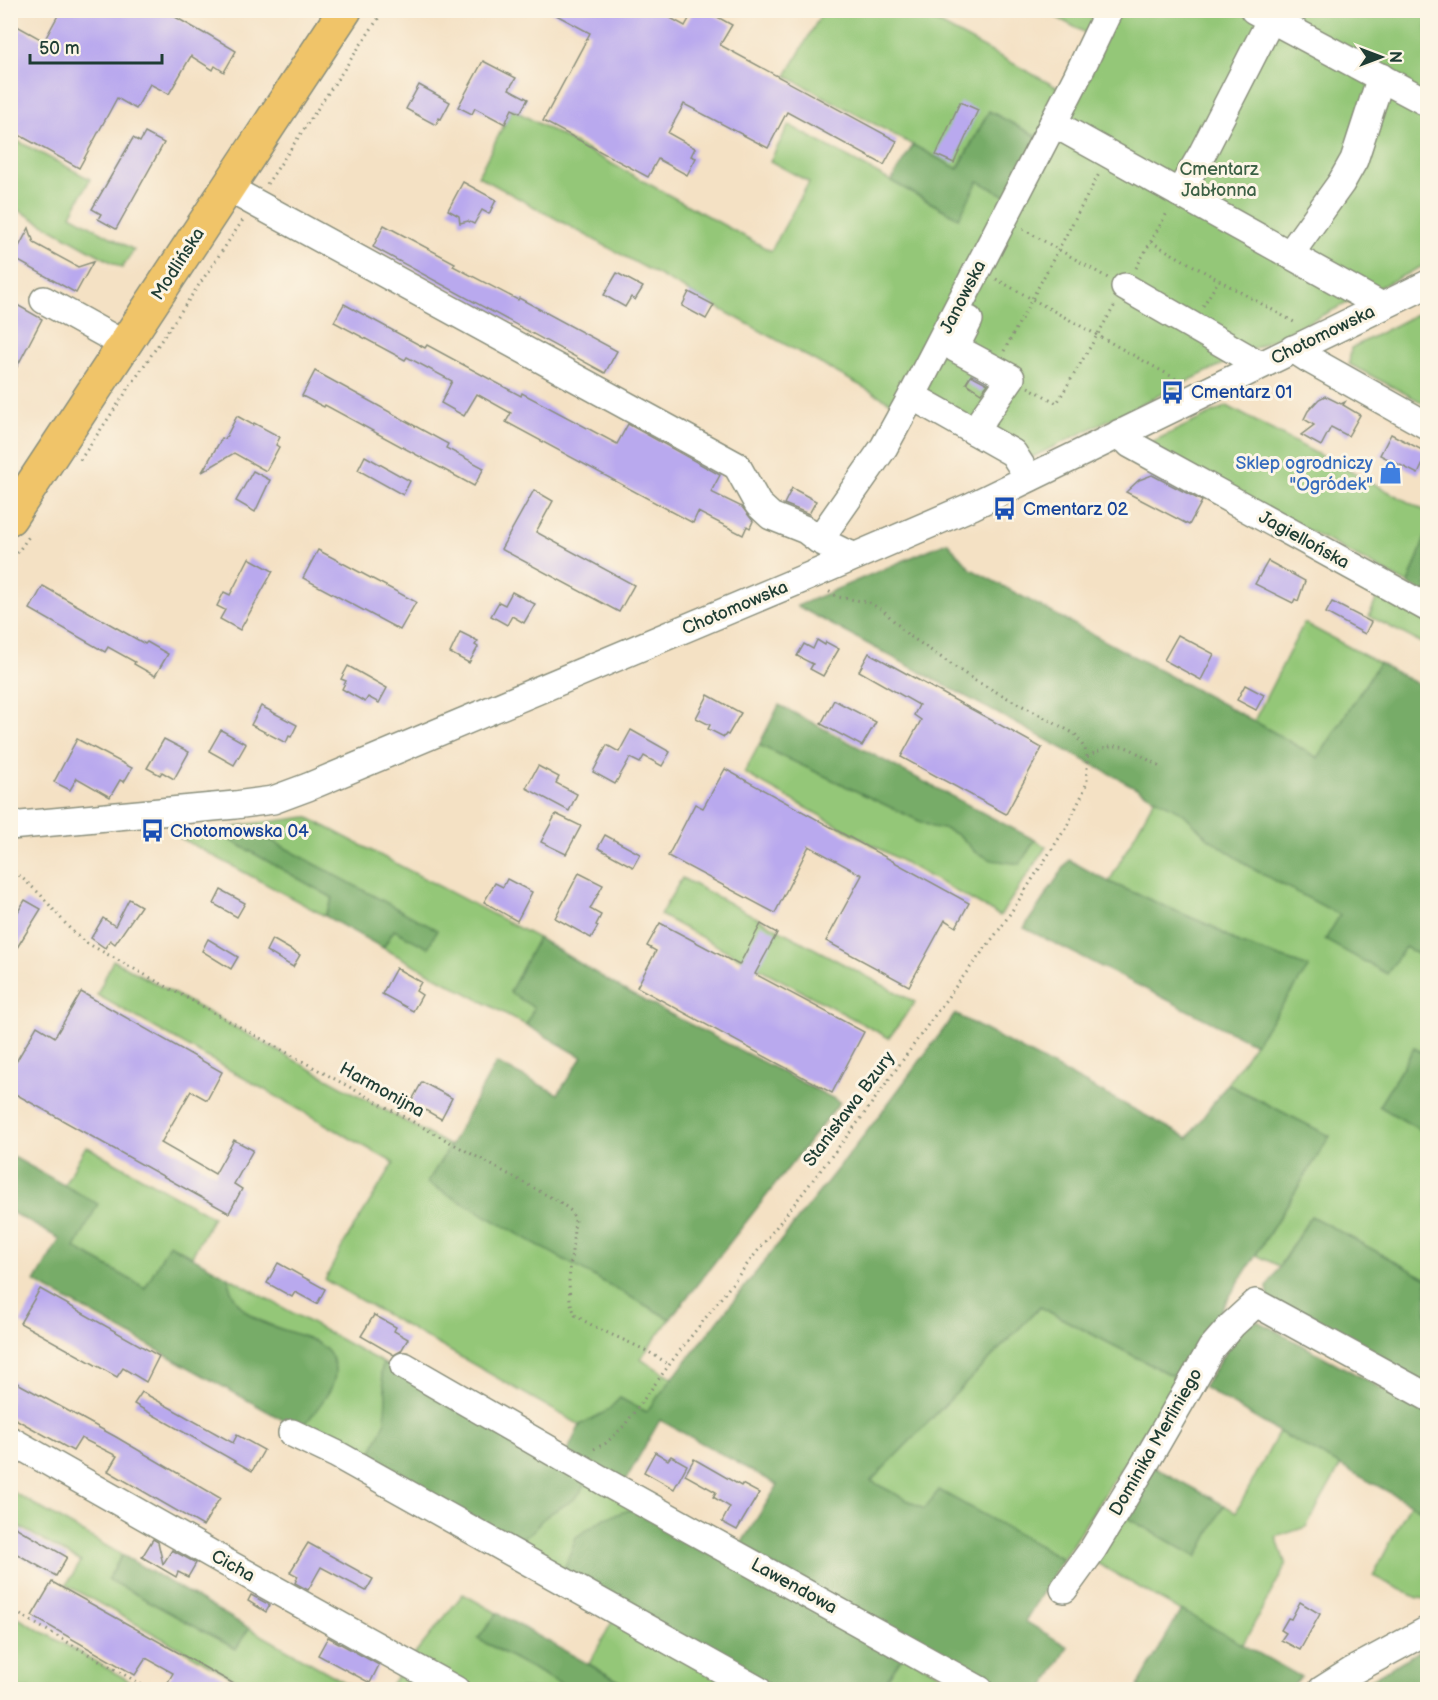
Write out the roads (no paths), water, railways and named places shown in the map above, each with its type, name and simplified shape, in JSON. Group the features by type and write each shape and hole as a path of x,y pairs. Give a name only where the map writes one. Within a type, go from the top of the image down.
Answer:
{"main road":[{"name":"Modlińska","path":"22,524 125,345 241,196 345,10"}],"street":[{"name":"Janowska","path":"819,540 884,447 912,396 1059,126 1109,10"},
{"path":"974,431 1003,373 955,348 1017,225 1059,126 1126,10"},
{"path":"1179,193 1202,154 1269,14 1428,103"},
{"path":"1290,254 1341,183 1354,160 1381,78"},
{"path":"1059,126 1382,306"},
{"path":"241,196 737,466 758,504 771,516 806,530 819,540 855,556"},
{"name":"Chotomowska","path":"10,826 235,805 273,800 308,788 972,506 1428,284"},
{"path":"1125,287 1260,365"},
{"path":"44,300 125,345"},
{"path":"1293,349 1428,426"},
{"path":"912,396 1013,453 1029,478"},
{"name":"Jagiellońska","path":"1120,433 1130,444 1428,608"},
{"name":"Dominika Merliniego","path":"1064,1589 1093,1549 1138,1476 1211,1349 1256,1303 1428,1397"},
{"name":"Lawendowa","path":"404,1366 607,1483 981,1689"},
{"path":"292,1433 346,1460 758,1689"},
{"name":"Cicha","path":"10,1440 456,1689"},
{"path":"1322,1689 1428,1630"}],"place":[{"name":"Cmentarz 01","path":"1173,392"},
{"name":"Sklep ogrodniczy \"Ogródek\"","path":"1391,473"},
{"name":"Cmentarz 02","path":"1005,509"},
{"name":"Chotomowska 04","path":"152,831"}],"park label":[{"name":"Cmentarz Jabłonna","path":"1219,180"}]}
